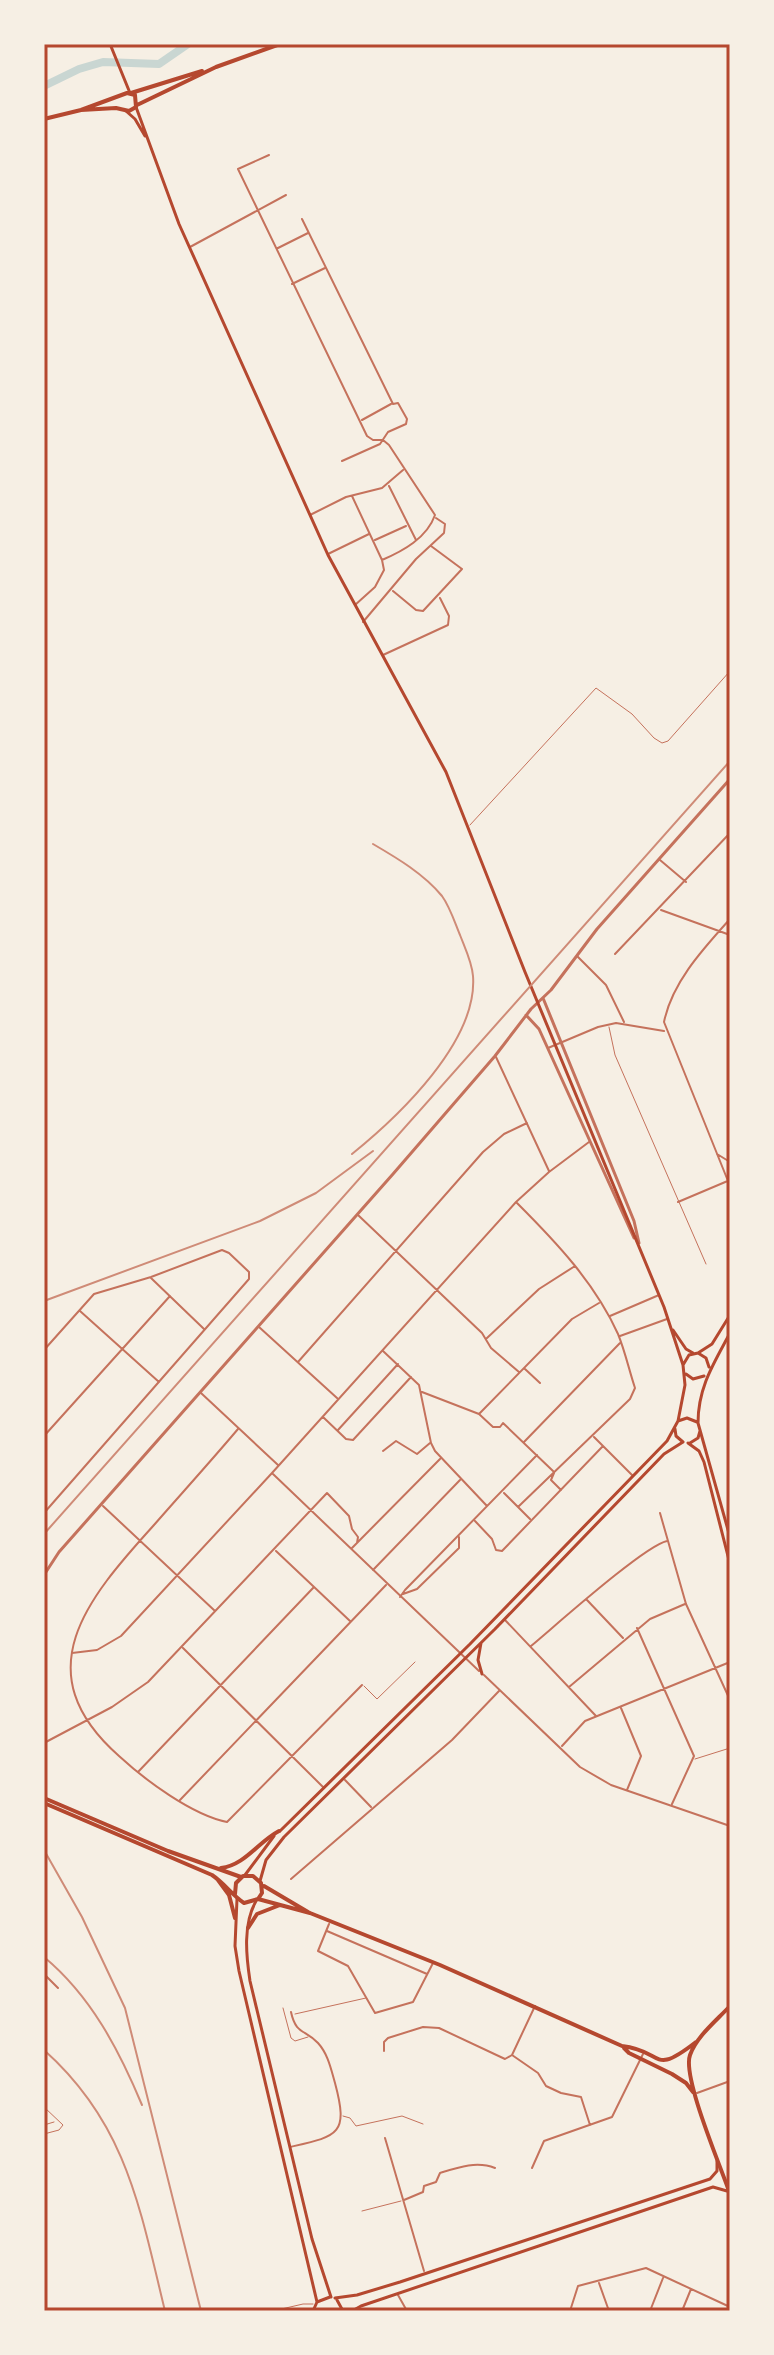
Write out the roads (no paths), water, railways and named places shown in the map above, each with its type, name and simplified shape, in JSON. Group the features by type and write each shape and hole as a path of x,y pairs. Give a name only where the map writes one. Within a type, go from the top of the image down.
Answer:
{"main road":[{"path":"110,44 130,93 136,97 147,140 189,247 328,555 442,762 659,1295 684,1368 685,1391 675,1429 460,1654 279,1831 235,1887 239,1971 316,2303 313,2311"},
{"path":"44,119 81,110 280,44"},
{"path":"81,110 124,110 216,67"},
{"path":"124,79 119,104 135,119 147,140"},
{"path":"684,1368 687,1357 712,1344 730,1315"},
{"path":"671,1327 686,1349 708,1360 699,1400 698,1423 730,1537"},
{"path":"684,1368 693,1379 707,1372 730,1333"},
{"path":"678,1421 687,1418 698,1423"},
{"path":"675,1429 678,1439 699,1451 704,1462 730,1564"},
{"path":"343,2311 333,2298 316,2255 250,1981 246,1948 248,1928 250,1914 262,1893 260,1882 266,1860 271,1851 481,1643 664,1454 696,1440 700,1431"},
{"path":"481,1643 478,1660 482,1674"},
{"path":"44,1801 211,1867 253,1876 310,1913"},
{"path":"44,1801 217,1878 247,1903 257,1900 310,1913 535,2005 622,2046 669,2061 696,2042 730,2006"},
{"path":"211,1867 232,1866 268,1836 279,1831"},
{"path":"217,1878 229,1895 235,1918"},
{"path":"248,1928 257,1914 281,1905"},
{"path":"696,2042 688,2062 695,2094 730,2194"},
{"path":"622,2046 682,2079 695,2094"},
{"path":"316,2303 357,2295 424,2274 710,2179 717,2171 716,2153"},
{"path":"710,2179 715,2183 713,2187"},
{"path":"352,2311 713,2187 722,2188 730,2194"},
{"path":"550,2232 553,2241"},
{"path":"424,2274 427,2284"}],"street":[{"path":"269,155 238,169 292,284 359,421 370,438 383,440 435,518 443,521 446,527 444,533 363,622"},
{"path":"189,247 286,195"},
{"path":"302,219 393,404"},
{"path":"276,249 309,233"},
{"path":"292,284 326,267"},
{"path":"342,461 383,440 388,432 407,422 398,403 359,421"},
{"path":"310,515 388,484 404,469"},
{"path":"388,484 416,540"},
{"path":"352,496 382,560 383,574 354,606"},
{"path":"382,560 407,549 435,518"},
{"path":"374,541 407,526"},
{"path":"328,555 370,534"},
{"path":"392,590 419,611 427,609 462,569 430,545"},
{"path":"382,655 448,625 449,616 439,596"},
{"path":"44,1575 59,1552 495,1056 576,955 729,782"},
{"path":"615,954 730,833"},
{"path":"659,859 686,882"},
{"path":"660,909 730,935"},
{"path":"678,1202 729,1180 666,1031 665,1016 690,966 730,919"},
{"path":"576,955 606,985 624,1023"},
{"path":"543,998 634,1221 641,1251"},
{"path":"526,1015 536,1024 548,1048 641,1251"},
{"path":"548,1048 609,1025 624,1023 666,1031"},
{"path":"495,1056 549,1172"},
{"path":"298,1362 483,1152 504,1134 527,1123"},
{"path":"72,1653 97,1650 113,1642 279,1466 516,1202 549,1172 590,1142"},
{"path":"716,1153 730,1162"},
{"path":"516,1202 576,1266 601,1303 619,1337 635,1388 630,1399 518,1507"},
{"path":"357,1214 519,1372"},
{"path":"44,1350 94,1294 224,1250 250,1274 249,1279 160,1383 44,1513"},
{"path":"486,1339 539,1289 576,1266"},
{"path":"151,1277 205,1329"},
{"path":"609,1316 659,1295"},
{"path":"44,1436 170,1296"},
{"path":"479,1414 575,1317 601,1303"},
{"path":"79,1310 160,1383"},
{"path":"619,1337 668,1318"},
{"path":"258,1326 338,1400"},
{"path":"523,1443 621,1342"},
{"path":"382,1350 412,1376 422,1392 431,1443 441,1459 488,1506"},
{"path":"337,1430 398,1364"},
{"path":"525,1369 540,1383"},
{"path":"323,1417 349,1440 355,1438 412,1376"},
{"path":"200,1392 279,1466"},
{"path":"422,1392 479,1414 493,1427 500,1427 503,1423 554,1472"},
{"path":"238,1429 140,1539 93,1598 72,1653 71,1685 86,1721 99,1738 137,1773 179,1801 227,1822 362,1685"},
{"path":"593,1435 632,1476"},
{"path":"383,1451 396,1441 417,1454 431,1443"},
{"path":"474,1520 500,1552 603,1446"},
{"path":"402,1596 537,1455"},
{"path":"351,1549 441,1459"},
{"path":"554,1472 551,1480 561,1490"},
{"path":"272,1473 460,1654 594,1776 730,1826"},
{"path":"372,1571 460,1480"},
{"path":"502,1491 531,1520"},
{"path":"44,1743 112,1707 148,1682 327,1493 351,1518 357,1543"},
{"path":"101,1505 216,1612"},
{"path":"660,1513 686,1604 730,1700"},
{"path":"402,1596 417,1589 459,1548 458,1536"},
{"path":"531,1646 656,1545 668,1541"},
{"path":"274,1549 351,1621"},
{"path":"179,1801 386,1584"},
{"path":"137,1773 314,1587"},
{"path":"587,1600 624,1639"},
{"path":"569,1687 637,1628 658,1614 686,1604"},
{"path":"504,1619 596,1716"},
{"path":"637,1628 688,1740 693,1760 672,1805"},
{"path":"182,1647 323,1788"},
{"path":"560,1748 583,1723 596,1716 730,1662"},
{"path":"291,1879 452,1740 500,1690"},
{"path":"620,1707 641,1756 627,1790"},
{"path":"343,1778 372,1808"},
{"path":"330,1921 318,1951 348,1966 370,2008 377,2013 410,2004 434,1962"},
{"path":"326,1930 428,1974"},
{"path":"44,1974 58,1988"},
{"path":"384,2051 384,2042 388,2038 423,2027 447,2031 502,2059 512,2055 535,2005"},
{"path":"289,2147 331,2134 339,2127 343,2116 327,2057 310,2037 295,2027 293,2013"},
{"path":"532,2168 544,2141 608,2120 615,2114 644,2053"},
{"path":"512,2055 538,2073 546,2086 581,2097 591,2126"},
{"path":"695,2094 728,2082"},
{"path":"385,2138 424,2274"},
{"path":"404,2201 408,2196 423,2192 424,2186 437,2181 440,2173 480,2164 495,2168"},
{"path":"570,2311 578,2286 646,2268 730,2307"},
{"path":"650,2311 663,2278"},
{"path":"599,2282 609,2311"},
{"path":"682,2311 692,2288"},
{"path":"397,2294 407,2311"}],"lane":[{"path":"468,827 596,688 632,714 662,743 668,741 730,671"},
{"path":"609,1025 615,1055 706,1264"},
{"path":"362,1685 377,1699 415,1662"},
{"path":"693,1760 730,1748"},
{"path":"293,2013 366,1998"},
{"path":"283,2008 291,2038 295,2041 310,2037"},
{"path":"44,2107 57,2121 62,2122 62,2128 44,2134"},
{"path":"343,2116 350,2118 356,2126 402,2116 423,2124"},
{"path":"44,2125 57,2121"},
{"path":"362,2211 404,2201"},
{"path":"276,2310 316,2303"}],"waterway":[{"path":"44,86 79,69 103,62 159,64 188,44"}],"railway":[{"path":"44,1534 730,761"},
{"path":"352,1154 412,1098 449,1051 463,1026 471,1001 473,976 466,950 442,896 419,874 373,844"},
{"path":"44,1301 260,1221 316,1193 373,1151"},
{"path":"44,1850 82,1917 125,2008 201,2311"},
{"path":"44,1957 90,2006 124,2064 142,2105"},
{"path":"44,2050 72,2078 112,2138 138,2203 165,2311"}]}
